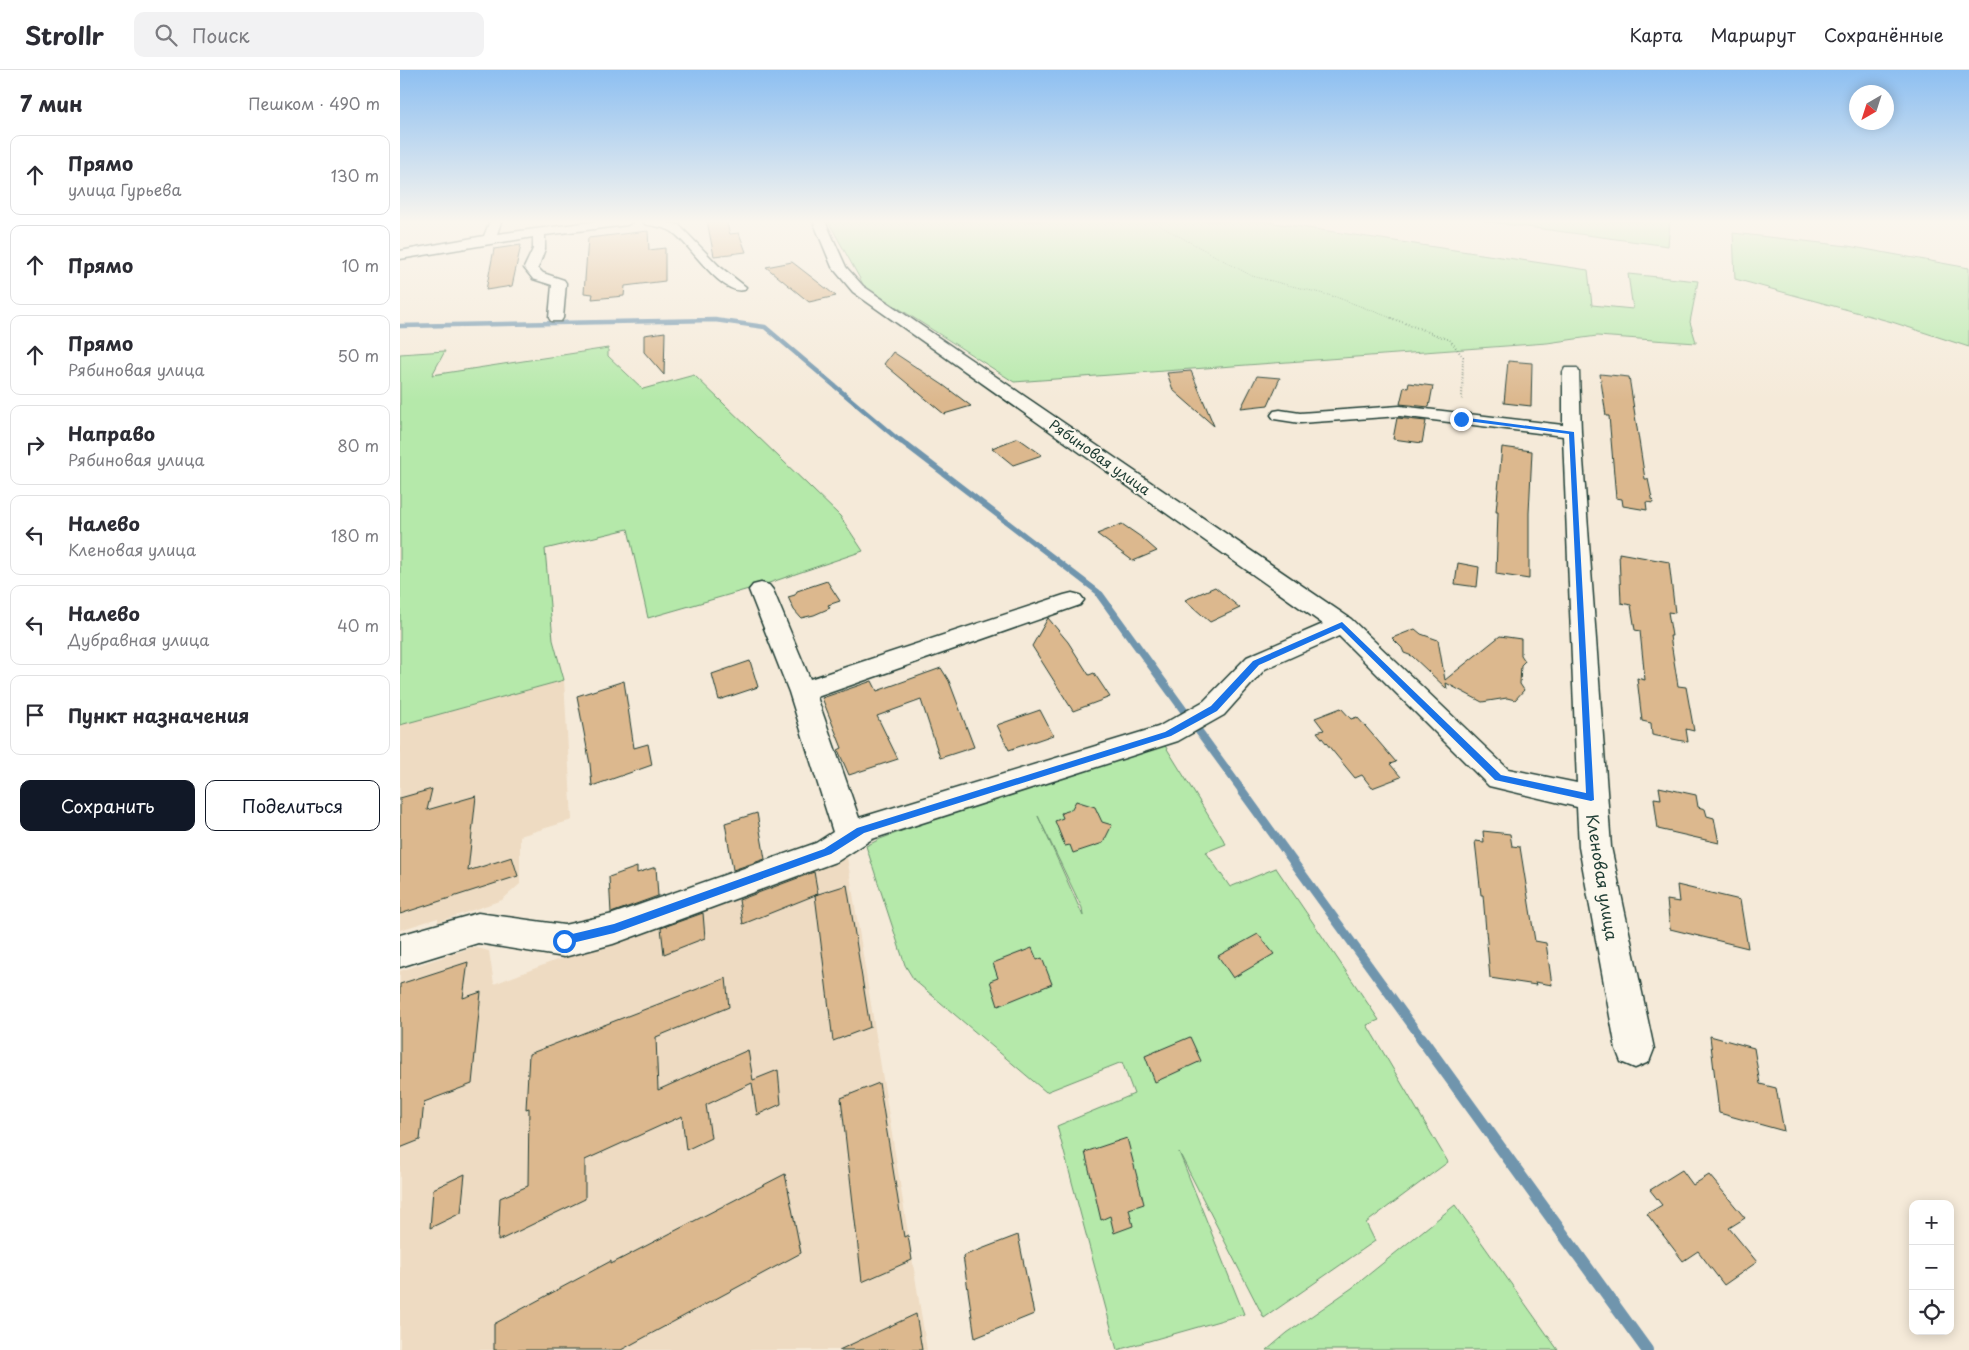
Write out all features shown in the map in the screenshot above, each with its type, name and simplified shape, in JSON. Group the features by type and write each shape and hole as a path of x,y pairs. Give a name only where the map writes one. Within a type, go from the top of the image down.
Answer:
{"street":[{"path":"550,281 559,284 556,318"},
{"path":"730,281 739,287"},
{"name":"Рябиновая улица","path":"848,281 858,290 1342,625 1498,778 1591,798"},
{"name":"Кленовая улица","path":"1571,372 1572,432 1595,847 1635,1050"},
{"path":"1280,415 1300,418 1400,411 1572,432"},
{"path":"760,590 802,692 850,837"},
{"path":"802,692 1072,600"},
{"path":"400,951 478,928 564,941 614,929 828,852 861,830 1168,734 1214,708 1256,663 1342,625"}],"path":[{"path":"1271,281 1336,297 1450,340 1463,357 1461,419"}],"shaded area":[{"path":"564,680 572,820 520,836 520,884 502,900 438,922 438,918 400,930 400,725"},
{"path":"847,857 927,1350 400,1350 400,971 473,947 489,951 494,984 580,951"}],"green space":[{"path":"861,281 1589,281 1592,305 1633,309 1629,281 1698,281 1690,322 1696,343 1597,336 1547,343 1014,382 864,286"},
{"path":"1741,281 1969,281 1969,347 1892,322"},
{"path":"608,348 608,356 643,389 694,375 840,516 863,551 766,584 648,618 628,529 545,549 553,640 564,680 400,725 400,354 445,351 432,375"},
{"path":"1164,744 1226,844 1206,852 1230,887 1276,868 1379,1020 1367,1025 1448,1162 1366,1223 1375,1241 1264,1318 1179,1152 1244,1314 1117,1350 1057,1126 1134,1094 1122,1062 1046,1092 914,980 905,965 866,846 880,839 992,798","holes":["1038,816 1082,908 1083,916"]},
{"path":"1455,1205 1558,1350 1267,1350 1287,1333 1352,1288"}],"building":[{"path":"488,281 513,281 512,286 486,290"},
{"path":"585,281 665,281 625,286 624,296 592,299 593,294 584,293"},
{"path":"783,281 816,281 836,296 809,302"},
{"path":"665,332 664,375 644,352 644,335"},
{"path":"893,352 971,406 944,414 884,364"},
{"path":"1508,361 1532,363 1531,406 1504,403"},
{"path":"1191,371 1214,426 1173,390 1167,373"},
{"path":"1600,374 1629,377 1645,479 1648,479 1653,503 1646,502 1647,510 1623,506 1622,499 1616,498 1609,416 1606,416"},
{"path":"1257,376 1280,378 1268,405 1241,408"},
{"path":"1409,383 1433,386 1429,407 1400,404 1404,387 1408,388"},
{"path":"1397,418 1426,421 1422,443 1393,439"},
{"path":"1018,438 1042,455 1013,465 992,448"},
{"path":"1502,447 1532,451 1529,513 1529,579 1496,574 1498,512 1496,512"},
{"path":"1122,524 1157,551 1133,561 1097,534"},
{"path":"1619,553 1669,562 1675,613 1668,612 1672,636 1670,636 1678,686 1686,687 1694,731 1686,729 1688,742 1652,735 1651,723 1642,721 1637,678 1645,680 1640,631 1635,630 1631,605 1621,603"},
{"path":"1458,563 1479,567 1477,587 1455,584"},
{"path":"827,581 840,601 828,605 830,608 814,615 801,618 794,610 788,597 795,595 797,591"},
{"path":"1215,587 1240,608 1210,622 1185,600"},
{"path":"1048,618 1068,642 1089,675 1094,673 1110,697 1073,711 1032,646"},
{"path":"1415,629 1421,634 1438,640 1445,680 1500,636 1521,639 1521,655 1525,661 1521,665 1520,684 1524,690 1515,700 1507,698 1482,702 1446,683 1447,689 1412,656 1404,653 1402,648 1392,638"},
{"path":"750,661 758,687 719,700 712,674"},
{"path":"941,668 949,681 974,747 940,758 921,700 877,716 898,759 849,775 838,750 842,748 822,698 872,681 877,691"},
{"path":"624,681 634,748 648,744 652,765 592,786 590,764 577,696"},
{"path":"1341,708 1351,719 1357,717 1366,727 1396,762 1390,764 1401,777 1372,788 1362,775 1355,778 1317,732 1324,730 1315,718"},
{"path":"1040,710 1053,735 1009,750 997,725"},
{"path":"1659,787 1696,795 1698,807 1705,809 1707,816 1714,818 1719,843 1658,829 1654,798 1661,799"},
{"path":"432,789 427,810 476,796 468,871 512,857 518,876 400,914 400,798"},
{"path":"1076,801 1095,807 1102,822 1112,825 1103,843 1073,853 1070,845 1065,846 1055,821 1063,818 1061,813 1071,810"},
{"path":"757,813 765,859 733,870 725,823"},
{"path":"1483,831 1510,834 1512,846 1520,847 1535,941 1546,943 1552,985 1535,982 1536,985 1490,978 1483,895 1481,895 1475,841 1484,842"},
{"path":"637,867 637,873 656,867 658,896 611,913 609,877"},
{"path":"814,872 818,894 743,924 739,900"},
{"path":"847,885 870,1027 833,1041 815,895"},
{"path":"1677,885 1740,900 1748,948 1670,929 1667,900 1679,902"},
{"path":"703,913 705,938 664,954 661,928"},
{"path":"1258,934 1274,954 1233,978 1218,956"},
{"path":"1032,948 1037,960 1042,958 1052,984 998,1006 990,981 998,978 993,963"},
{"path":"468,962 463,998 481,992 472,1084 424,1102 420,1140 400,1148 400,984"},
{"path":"726,978 729,1007 656,1037 658,1090 748,1050 753,1080 778,1070 781,1104 757,1115 752,1083 706,1105 711,1138 686,1150 682,1116 585,1160 585,1199 498,1241 500,1198 528,1186 529,1108 526,1109 529,1054"},
{"path":"1710,1036 1754,1048 1760,1084 1776,1088 1784,1131 1719,1113"},
{"path":"1190,1037 1201,1061 1155,1082 1145,1056"},
{"path":"879,1083 904,1237 908,1235 912,1260 862,1282 841,1098"},
{"path":"1127,1138 1144,1204 1129,1209 1133,1226 1114,1233 1110,1216 1101,1220 1085,1152"},
{"path":"1682,1170 1693,1185 1709,1175 1745,1218 1729,1228 1757,1262 1724,1285 1698,1251 1683,1261 1647,1214 1662,1205 1650,1190"},
{"path":"465,1174 461,1213 430,1228 433,1189"},
{"path":"785,1174 801,1253 621,1350 494,1350 494,1324 611,1261 611,1264"},
{"path":"1018,1235 1034,1314 975,1338 963,1256"},
{"path":"916,1314 922,1350 839,1350"}],"waterway":[{"path":"400,326 715,320 765,327 901,442"},
{"path":"900,440 1098,592 1101,597"},
{"path":"1100,595 1243,792"},
{"path":"1242,791 1422,1039"},
{"path":"1421,1038 1647,1350"}],"route":[{"path":"564,941 614,929 828,852 861,830 1168,734 1214,708 1256,663 1342,625 1498,778 1591,798 1572,432 1461,419"}]}
